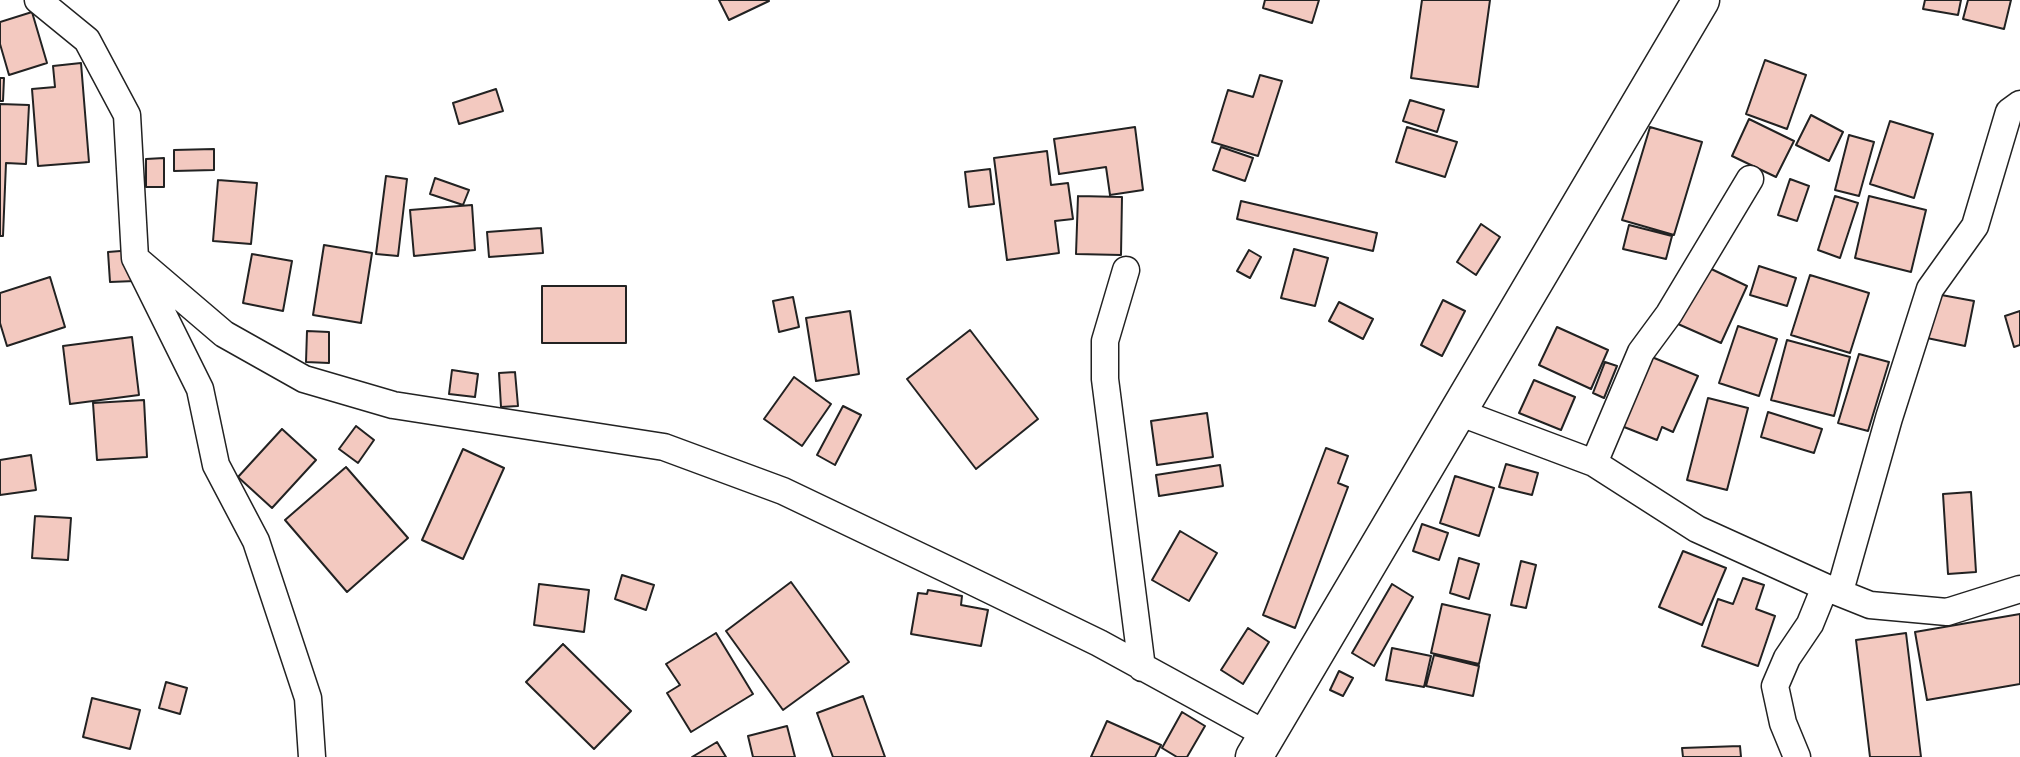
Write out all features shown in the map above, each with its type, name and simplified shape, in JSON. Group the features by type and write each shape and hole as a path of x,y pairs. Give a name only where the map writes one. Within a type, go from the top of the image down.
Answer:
{"main road":[{"path":"1260,746 1701,0"}],"street":[{"path":"38,0 87,40 127,115 135,258 200,389 216,465 256,541 308,698 312,757"},
{"path":"1797,757 1783,723 1775,686 1787,658 1832,589 1930,289 1975,226 2009,112 2020,104"},
{"path":"1594,463 1641,352 1669,314 1750,179"},
{"path":"135,258 224,334 304,379 393,405 664,447 783,491 1071,630 1142,668 1260,746"},
{"path":"1126,270 1105,341 1105,379 1142,668"},
{"path":"1458,412 1594,463 1697,529 1870,605 1947,612 2020,589"}],"building":[{"path":"719,0 768,0 769,1 729,20"},
{"path":"1265,0 1319,0 1312,23 1263,8"},
{"path":"1422,0 1490,0 1478,87 1411,78"},
{"path":"1925,0 1961,0 1958,15 1923,9"},
{"path":"1968,0 2011,0 2004,29 1963,19"},
{"path":"32,12 47,63 9,75 0,44 0,22"},
{"path":"1765,60 1806,75 1787,129 1746,114"},
{"path":"81,63 89,162 38,166 32,89 55,87 53,66"},
{"path":"1260,75 1282,81 1258,156 1212,142 1228,90 1253,97"},
{"path":"0,78 4,78 3,101 0,101"},
{"path":"496,89 503,111 459,124 453,103"},
{"path":"1410,100 1444,110 1437,132 1403,121"},
{"path":"0,104 29,105 26,164 6,163 3,236 0,236"},
{"path":"1811,115 1843,132 1829,161 1796,145"},
{"path":"1749,119 1794,141 1776,177 1732,156"},
{"path":"1890,121 1933,134 1914,198 1870,184"},
{"path":"1135,127 1143,190 1110,195 1106,167 1059,174 1054,139"},
{"path":"1407,127 1457,142 1445,177 1396,162"},
{"path":"1650,127 1702,142 1674,235 1622,220"},
{"path":"1849,135 1874,142 1859,196 1835,190"},
{"path":"1221,147 1253,158 1245,181 1213,170"},
{"path":"214,149 214,170 174,171 174,150"},
{"path":"1047,151 1051,185 1068,183 1073,219 1055,221 1059,253 1007,260 994,158"},
{"path":"164,158 164,187 146,187 146,159"},
{"path":"990,169 994,204 969,207 965,172"},
{"path":"386,176 407,179 398,256 376,254"},
{"path":"435,178 469,190 463,205 430,194"},
{"path":"1790,179 1809,186 1797,221 1778,215"},
{"path":"218,180 257,183 251,244 213,241"},
{"path":"1078,196 1122,197 1121,255 1076,254"},
{"path":"1835,196 1858,203 1840,258 1818,250"},
{"path":"1869,196 1926,210 1911,272 1855,258"},
{"path":"1241,201 1377,233 1373,251 1237,219"},
{"path":"472,205 475,250 414,256 410,210"},
{"path":"1481,224 1500,237 1476,275 1457,262"},
{"path":"1629,225 1672,236 1666,259 1623,249"},
{"path":"541,228 543,253 489,257 487,232"},
{"path":"324,245 372,253 361,323 313,315"},
{"path":"1294,249 1328,258 1315,306 1281,298"},
{"path":"133,250 135,281 110,282 108,252"},
{"path":"1249,250 1261,257 1250,278 1237,271"},
{"path":"252,254 292,261 283,311 243,303"},
{"path":"1705,266 1747,286 1721,343 1678,324"},
{"path":"1759,266 1796,278 1787,306 1750,295"},
{"path":"1810,275 1869,293 1850,353 1791,335"},
{"path":"50,277 65,327 7,346 0,323 0,293"},
{"path":"542,286 626,286 626,343 542,343"},
{"path":"1936,294 1974,301 1965,346 1927,338"},
{"path":"793,297 799,327 779,332 773,301"},
{"path":"1443,300 1465,311 1442,356 1421,345"},
{"path":"1339,302 1373,319 1363,339 1329,321"},
{"path":"850,311 859,374 816,381 806,318"},
{"path":"2020,311 2020,345 2014,347 2005,316"},
{"path":"1738,326 1777,339 1759,396 1719,383"},
{"path":"1557,327 1608,350 1591,389 1539,365"},
{"path":"970,330 1038,419 976,469 907,379"},
{"path":"307,331 329,332 329,363 306,362"},
{"path":"132,337 139,395 70,404 63,346"},
{"path":"1787,340 1850,357 1834,416 1771,400"},
{"path":"1859,354 1889,362 1868,431 1838,423"},
{"path":"1647,355 1698,376 1673,432 1662,427 1657,440 1619,425"},
{"path":"1605,362 1617,366 1604,398 1593,393"},
{"path":"452,370 478,374 475,397 449,394"},
{"path":"515,372 518,406 501,407 499,373"},
{"path":"794,377 831,404 802,446 764,419"},
{"path":"1534,380 1575,397 1561,430 1519,413"},
{"path":"1708,398 1748,408 1727,490 1687,480"},
{"path":"144,400 147,457 97,460 93,403"},
{"path":"843,406 861,415 835,465 817,455"},
{"path":"1768,412 1822,429 1814,453 1761,437"},
{"path":"1207,413 1213,457 1157,465 1151,421"},
{"path":"356,426 374,440 358,463 339,449"},
{"path":"282,429 316,460 272,508 238,477"},
{"path":"1326,448 1348,456 1338,483 1348,487 1295,628 1263,615"},
{"path":"463,449 504,468 463,559 422,540"},
{"path":"31,455 36,490 0,495 0,460"},
{"path":"1506,464 1538,473 1532,495 1499,487"},
{"path":"1220,465 1223,486 1159,496 1156,475"},
{"path":"346,467 408,538 347,592 285,520"},
{"path":"1455,476 1494,488 1479,536 1440,523"},
{"path":"1971,492 1976,572 1948,574 1943,494"},
{"path":"35,516 71,518 68,560 32,558"},
{"path":"1422,524 1448,533 1439,560 1413,551"},
{"path":"1180,531 1217,553 1189,601 1152,580"},
{"path":"1683,551 1726,568 1702,625 1659,607"},
{"path":"1459,558 1479,564 1469,599 1450,593"},
{"path":"1521,561 1536,565 1526,608 1511,605"},
{"path":"622,575 654,585 646,610 615,599"},
{"path":"1743,578 1764,585 1756,609 1775,616 1758,666 1702,646 1718,599 1733,604"},
{"path":"791,582 849,662 783,710 726,631"},
{"path":"539,584 589,590 584,632 534,625"},
{"path":"1392,584 1413,597 1374,666 1352,653"},
{"path":"928,590 962,596 961,605 988,610 981,646 911,634 918,593 927,594"},
{"path":"1442,604 1490,615 1479,664 1431,653"},
{"path":"2020,614 2020,684 1927,700 1915,632"},
{"path":"1248,628 1269,642 1243,684 1221,670"},
{"path":"716,633 753,694 691,732 667,693 680,685 666,664"},
{"path":"1906,633 1921,757 1870,757 1856,640"},
{"path":"563,644 631,711 594,749 526,682"},
{"path":"1392,648 1431,656 1424,687 1386,680"},
{"path":"1434,655 1479,666 1473,696 1426,686"},
{"path":"1339,671 1353,678 1343,696 1330,690"},
{"path":"166,682 187,688 180,714 159,708"},
{"path":"863,696 885,757 833,757 817,713"},
{"path":"92,698 140,710 130,749 83,737"},
{"path":"1182,712 1205,726 1187,757 1177,757 1162,748"},
{"path":"1107,721 1161,745 1155,757 1091,757"},
{"path":"787,726 795,757 753,757 748,736"},
{"path":"717,742 726,757 692,757"},
{"path":"1740,746 1741,757 1683,757 1682,748"}]}
